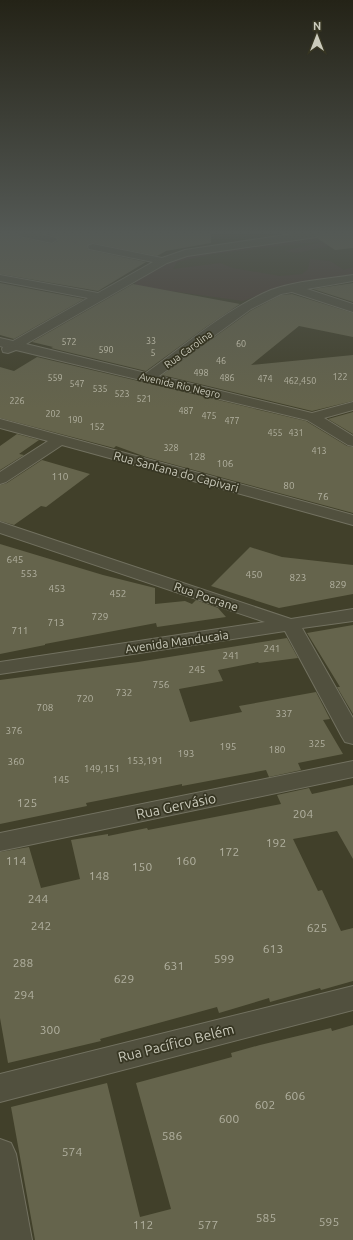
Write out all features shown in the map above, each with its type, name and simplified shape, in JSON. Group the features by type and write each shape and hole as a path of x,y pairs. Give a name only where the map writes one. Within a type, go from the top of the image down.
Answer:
{"street":[{"path":"72,292 99,297"},
{"path":"0,353 108,292"},
{"name":"Rua Carolina","path":"148,378 247,306 278,292"},
{"path":"305,292 353,308"},
{"name":"Avenida Rio Negro","path":"0,342 312,417 353,442"},
{"path":"312,417 353,406"},
{"name":"Rua Santana do Capivari","path":"0,423 353,520"},
{"path":"0,479 59,440"},
{"name":"Rua Pocrane","path":"0,527 291,625"},
{"name":"Avenida Manducaia","path":"0,668 353,615"},
{"path":"291,625 353,736"},
{"name":"Rua Gervásio","path":"0,842 353,769"},
{"name":"Rua Pacífico Belém","path":"0,1088 353,998"},
{"path":"0,1154 15,1240"}],"shaded area":[{"path":"177,292 269,292 243,301"}],"building":[{"path":"0,292 47,292 84,299 14,339 0,335"},
{"path":"119,292 175,292 240,304 146,371 32,342"},
{"path":"322,292 353,292 353,302"},
{"path":"292,294 353,313 353,337 299,326 251,365 353,355 353,401 312,411 162,375 252,310 281,295"},
{"path":"37,357 306,421 347,446 353,447 353,513 146,457 116,446 114,448 0,418 0,367 14,371"},
{"path":"353,412 353,434 328,419"},
{"path":"17,434 39,440 19,454 24,455 0,470 0,446"},
{"path":"42,460 90,474 46,507 41,506 14,525 0,521 0,485 7,483"},
{"path":"0,544 103,575 155,588 155,604 185,601 192,604 196,600 218,608 226,617 157,627 156,623 0,654"},
{"path":"250,547 282,557 353,565 353,594 279,608 211,586"},
{"path":"353,625 353,714 337,687 340,687 307,633"},
{"path":"287,638 298,658 258,662 218,670 223,681 179,689 190,722 242,712 239,706 316,692 330,719 323,720 343,754 298,763 301,770 269,777 266,770 182,786 182,784 86,803 87,806 0,824 0,680 138,662"},
{"path":"353,785 353,859 337,831 293,839 318,891 322,890 341,931 353,928 353,981 321,990 320,988 270,1002 269,998 219,1013 217,1007 100,1039 101,1041 8,1063 0,1018 0,852 29,847 41,888 80,879 71,840 108,834 108,836 147,828 148,830 281,804 277,795 309,788 312,794"},
{"path":"353,1025 353,1240 35,1240 11,1107 107,1083 140,1217 171,1209 136,1083 232,1057 231,1053 260,1045 331,1028 332,1031"}]}
